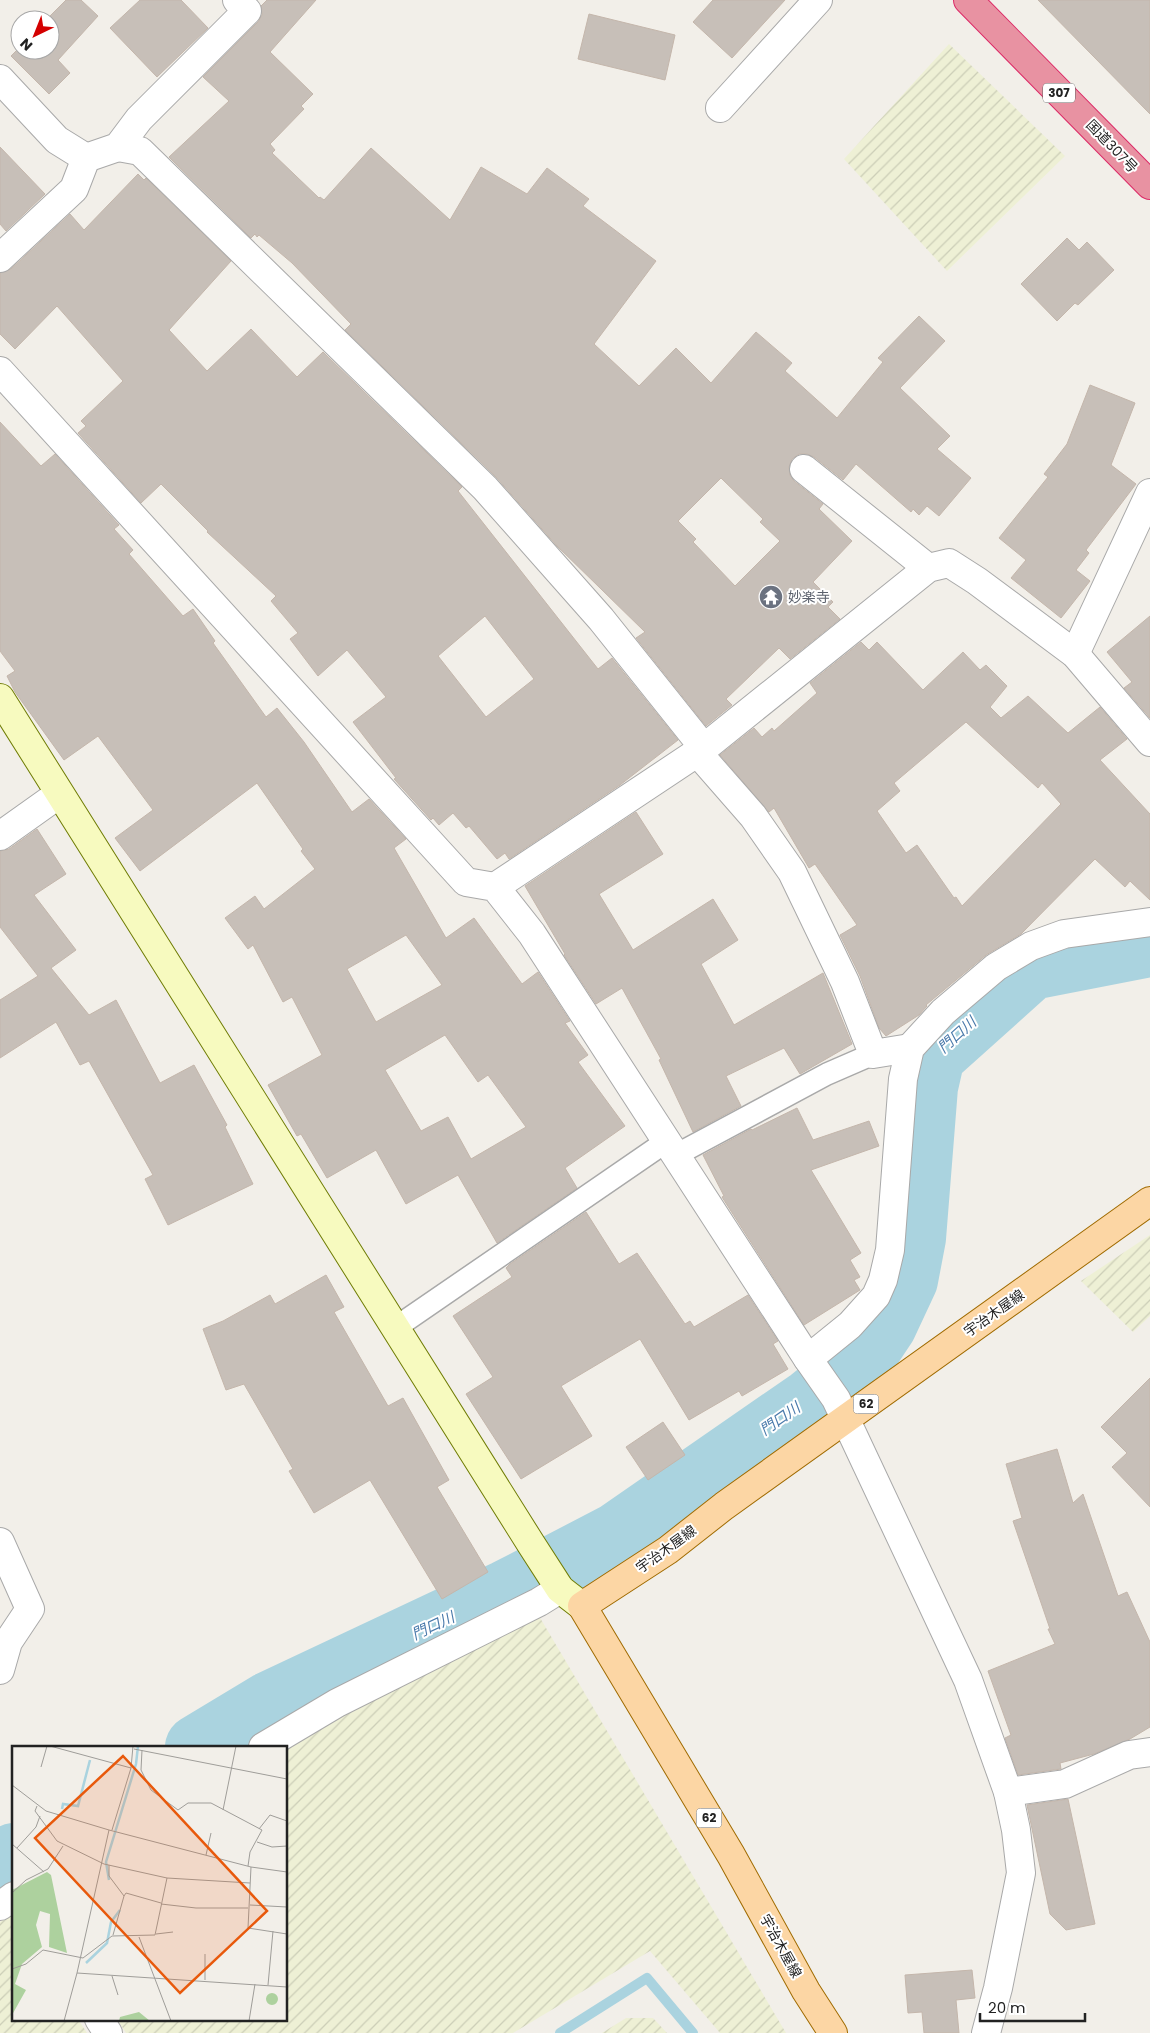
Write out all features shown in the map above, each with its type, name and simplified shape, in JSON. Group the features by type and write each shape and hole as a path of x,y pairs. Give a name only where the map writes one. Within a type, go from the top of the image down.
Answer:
{"highway":[{"name":"国道307号","path":"968,0 1150,185"}],"main road":[{"name":"宇治木屋線","path":"833,2033 806,1991 731,1855 582,1606 668,1550 724,1506 840,1407 1150,1201"}],"street":[{"path":"118,147 139,119 247,11 237,0"},
{"path":"720,108 818,0"},
{"path":"0,79 57,140 86,158"},
{"path":"86,158 118,147 140,151 485,488 600,618 700,750 753,816 792,872 845,982 873,1054 910,1048"},
{"path":"0,258 74,190 86,158"},
{"path":"0,371 466,882 495,886 700,750 928,568 949,563 977,581 1075,654 1150,742"},
{"path":"804,468 928,568"},
{"path":"1075,654 1150,493"},
{"path":"0,698 530,1544 560,1589 582,1606"},
{"path":"0,836 59,794"},
{"path":"495,886 532,934 840,1407 968,1680 1008,1792 1016,1830 1021,1873 998,1988 986,2033"},
{"path":"811,1363 850,1325 876,1296 883,1280 890,1250 903,1079 910,1048 943,1012 996,967 1031,946 1064,934 1150,922"},
{"path":"0,1542 30,1609 8,1642 0,1670"},
{"path":"265,1746 337,1703 538,1602 560,1589"},
{"path":"1008,1792 1065,1784 1129,1755 1150,1752"},
{"path":"0,1906 12,1897"},
{"path":"100,2020 108,2033"}],"lane":[{"path":"395,1328 585,1196 672,1148 826,1074 873,1054"}],"green space":[{"path":"949,44 1065,156 947,271 844,159"},
{"path":"1150,1235 1150,1316 1133,1332 1081,1281"},
{"path":"536,1611 786,2033 720,2033 650,1951 513,2033 126,2033 118,2020 288,2020 288,1746 274,1746"},
{"path":"12,1913 12,2020 79,2020 87,2033 0,2033 0,1922"},
{"path":"626,2018 653,2018 667,2033 602,2033"}],"building":[{"path":"66,0 81,0 98,16 60,58 60,10 56,10"},
{"path":"140,0 181,0 208,28 157,77 110,28"},
{"path":"267,0 316,0 270,52 313,94 301,106 304,109 270,144 275,150 272,153 319,198 324,200 371,148 450,220 481,167 527,194 547,168 589,199 583,206 656,261 594,344 639,386 676,348 711,383 756,332 792,363 785,371 837,418 883,362 878,358 919,316 945,341 900,388 950,436 937,449 971,478 939,516 927,506 919,515 913,509 911,512 856,464 843,480 814,457 807,454 799,454 792,459 789,467 790,475 794,481 823,504 819,509 852,541 813,582 833,602 828,607 840,619 790,659 779,648 726,699 732,705 706,726 636,638 645,632 557,546 496,477 345,330 351,324 292,263 259,235 257,237 255,234 251,238 169,157 229,101 203,77 258,22 262,15 261,6","holes":["721,478 763,519 760,522 780,541 735,586 693,542 696,539 678,521"]},
{"path":"713,0 785,0 732,58 693,22"},
{"path":"1038,0 1150,0 1150,114"},
{"path":"589,14 675,35 665,80 578,59"},
{"path":"15,60 58,60 70,73 49,94"},
{"path":"0,147 45,194 6,231 0,224"},
{"path":"138,174 144,180 146,178 231,261 169,330 207,371 251,329 297,377 323,352 462,487 458,491 598,669 612,658 678,740 620,785 509,859 505,853 497,859 469,826 466,828 453,813 439,825 433,818 431,820 394,779 396,778 353,722 386,697 347,650 318,676 290,639 298,633 271,601 276,596 207,532 161,484 141,503 78,433 86,426 81,421 123,381 57,306 15,349 0,334 0,273 11,269 70,214 84,230","holes":["485,616 534,679 486,717 438,656"]},
{"path":"1067,238 1079,250 1087,242 1114,270 1078,305 1075,303 1057,321 1021,284"},
{"path":"1090,385 1135,403 1111,465 1136,484 1086,550 1089,553 1076,570 1090,581 1061,618 1011,578 1026,560 999,538 1048,477 1044,474 1067,444"},
{"path":"0,422 41,466 55,454 119,525 114,529 133,550 129,554 183,616 193,609 215,641 213,643 266,717 277,708 304,742 352,812 369,799 406,839 394,848 446,938 474,918 522,984 538,972 570,1021 565,1023 588,1055 578,1062 625,1126 565,1168 577,1188 497,1243 458,1175 406,1204 376,1150 327,1178 301,1134 297,1136 268,1085 322,1055 292,997 283,1002 253,945 248,949 225,918 255,896 264,909 315,869 301,851 303,849 257,783 140,871 115,838 153,810 98,736 64,760 15,692 7,676 15,671 0,651","holes":["406,935 442,985 376,1022 347,969","445,1035 478,1082 488,1075 526,1127 471,1159 448,1117 421,1131 385,1070"]},
{"path":"1150,616 1150,718 1124,688 1132,682 1107,652"},
{"path":"861,642 869,650 877,642 923,690 963,652 980,670 986,665 1007,686 990,707 1001,718 1028,696 1068,733 1100,707 1127,739 1100,760 1150,814 1150,900 1130,881 1125,887 1095,859 1021,934 986,955 926,1005 919,1015 886,1036 879,1028 860,976 840,935 857,925 815,864 809,868 774,808 769,812 720,755 754,728 762,737 772,728 774,731 817,693 810,683","holes":["966,722 1038,788 1042,783 1061,804 962,906 956,897 954,898 917,845 906,853 877,811 900,791 894,783"]},
{"path":"636,812 663,854 599,894 633,950 713,899 738,940 701,964 734,1025 823,973 852,1044 800,1074 784,1048 726,1076 741,1106 693,1132 659,1060 661,1059 622,988 596,1004 564,955 525,886"},
{"path":"37,829 66,874 34,895 76,950 51,968 89,1015 116,1000 160,1083 194,1065 227,1125 225,1127 253,1184 168,1225 145,1179 153,1175 89,1061 80,1065 56,1022 0,1058 0,1000 38,976 0,927 0,851 9,849"},
{"path":"797,1108 813,1140 869,1121 879,1146 811,1170 861,1253 850,1260 860,1277 854,1280 860,1290 804,1325 722,1197 724,1196 703,1155 751,1129"},
{"path":"586,1212 619,1264 637,1253 685,1324 690,1321 694,1327 748,1295 778,1341 773,1344 788,1369 742,1396 739,1391 689,1420 640,1339 561,1386 592,1436 521,1479 466,1394 493,1377 453,1316 512,1277 506,1268 510,1264"},
{"path":"326,1275 344,1307 334,1312 388,1406 403,1398 449,1480 437,1487 488,1572 442,1599 370,1480 314,1513 289,1471 293,1469 244,1384 226,1390 203,1329 223,1321 270,1295 275,1304"},
{"path":"1150,1378 1150,1507 1112,1467 1127,1453 1101,1427"},
{"path":"663,1422 685,1455 648,1480 626,1447"},
{"path":"1057,1449 1073,1503 1083,1494 1118,1596 1127,1592 1150,1642 1150,1727 1130,1739 1094,1754 1060,1763 1061,1769 1018,1775 1005,1738 1011,1735 988,1671 1055,1644 1048,1629 1050,1629 1013,1521 1022,1518 1006,1464"},
{"path":"1068,1799 1095,1924 1066,1930 1050,1914 1027,1805"},
{"path":"972,1970 975,1998 956,2000 959,2033 924,2033 922,2012 908,2013 905,1975"}],"waterway":[{"name":"門口川","path":"199,1746 270,1703 506,1592 616,1535 811,1400 842,1375 867,1352 885,1325 906,1280 914,1238 926,1087 933,1056 1031,968 1150,945"},
{"name":"門口川","path":"0,1863 12,1856"},
{"path":"560,2033 647,1978 693,2033"}],"place":[{"name":"妙楽寺","path":"771,597"}]}
